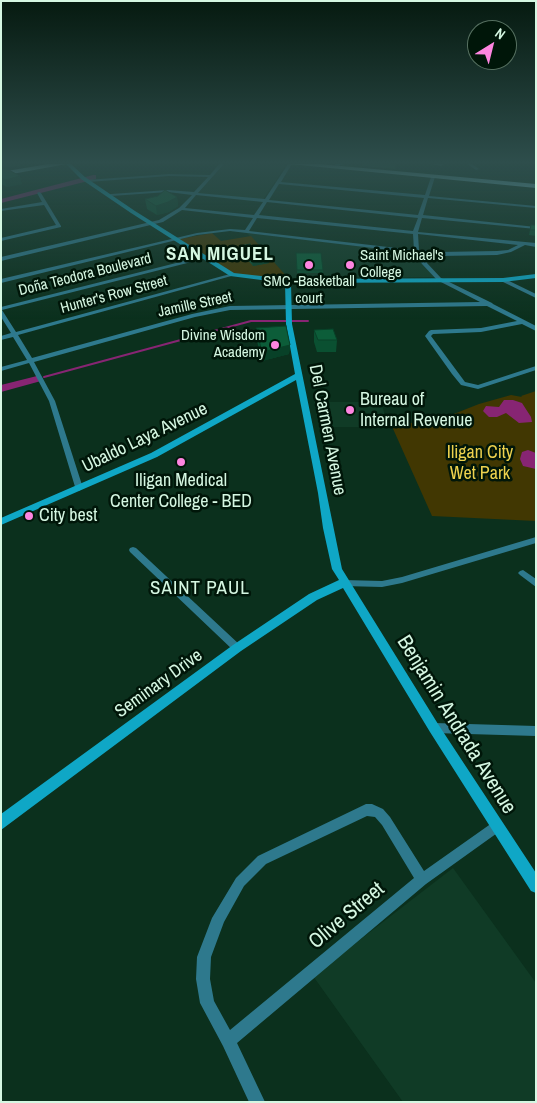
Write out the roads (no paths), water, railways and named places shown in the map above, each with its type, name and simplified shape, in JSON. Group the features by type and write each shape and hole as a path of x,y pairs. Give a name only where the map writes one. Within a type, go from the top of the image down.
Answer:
{"street":[{"path":"1,240 58,227 52,215"},
{"path":"140,215 232,275 288,281 503,280 536,276"},
{"path":"1,259 152,224 172,215"},
{"path":"249,215 536,246"},
{"path":"416,215 536,228"},
{"path":"247,230 255,216"},
{"path":"421,216 415,233 417,251 439,279 536,329"},
{"path":"1,281 212,232 247,230 417,251 478,254 510,250 524,244"},
{"name":"Doña Teodora Boulevard","path":"1,309 202,257"},
{"name":"Hunter's Row Street","path":"1,338 232,275"},
{"path":"503,280 536,296"},
{"name":"Del Carmen Avenue","path":"288,281 289,322 323,493 336,570 344,584"},
{"name":"Jamille Street","path":"1,369 213,311 248,307 490,304"},
{"path":"1,309 52,401 79,488"},
{"path":"523,322 481,330 430,332 428,336 463,384 478,387 536,368"},
{"name":"Ubaldo Laya Avenue","path":"1,522 154,455 299,375"},
{"path":"344,584 382,584 402,580 536,540"},
{"path":"133,550 237,648"},
{"path":"523,573 536,584"},
{"name":"Seminary Drive","path":"1,823 237,648 313,597 344,584"},
{"name":"Benjamin Andrada Avenue","path":"344,584 496,827 536,886"},
{"path":"434,728 536,731"},
{"path":"257,1102 208,1004 203,979 204,957 220,918 240,882 262,860 366,810 379,813 386,821 422,880"},
{"name":"Olive Street","path":"228,1041 422,880 496,827"}],"waterway":[{"path":"44,377 251,321 308,321"},
{"path":"1,389 37,379"}],"place":[{"name":"SMC -Basketball court","path":"309,265"},
{"name":"Saint Michael's College","path":"350,265"},
{"name":"Divine Wisdom Academy","path":"275,345"},
{"name":"Bureau of Internal Revenue","path":"350,410"},
{"name":"Iligan Medical Center College - BED","path":"181,462"},
{"name":"City best","path":"29,516"}],"district":[{"name":"SAN MIGUEL","path":"220,255"},
{"name":"SAINT PAUL","path":"200,589"}],"park label":[{"name":"Iligan City Wet Park","path":"480,463"}]}
